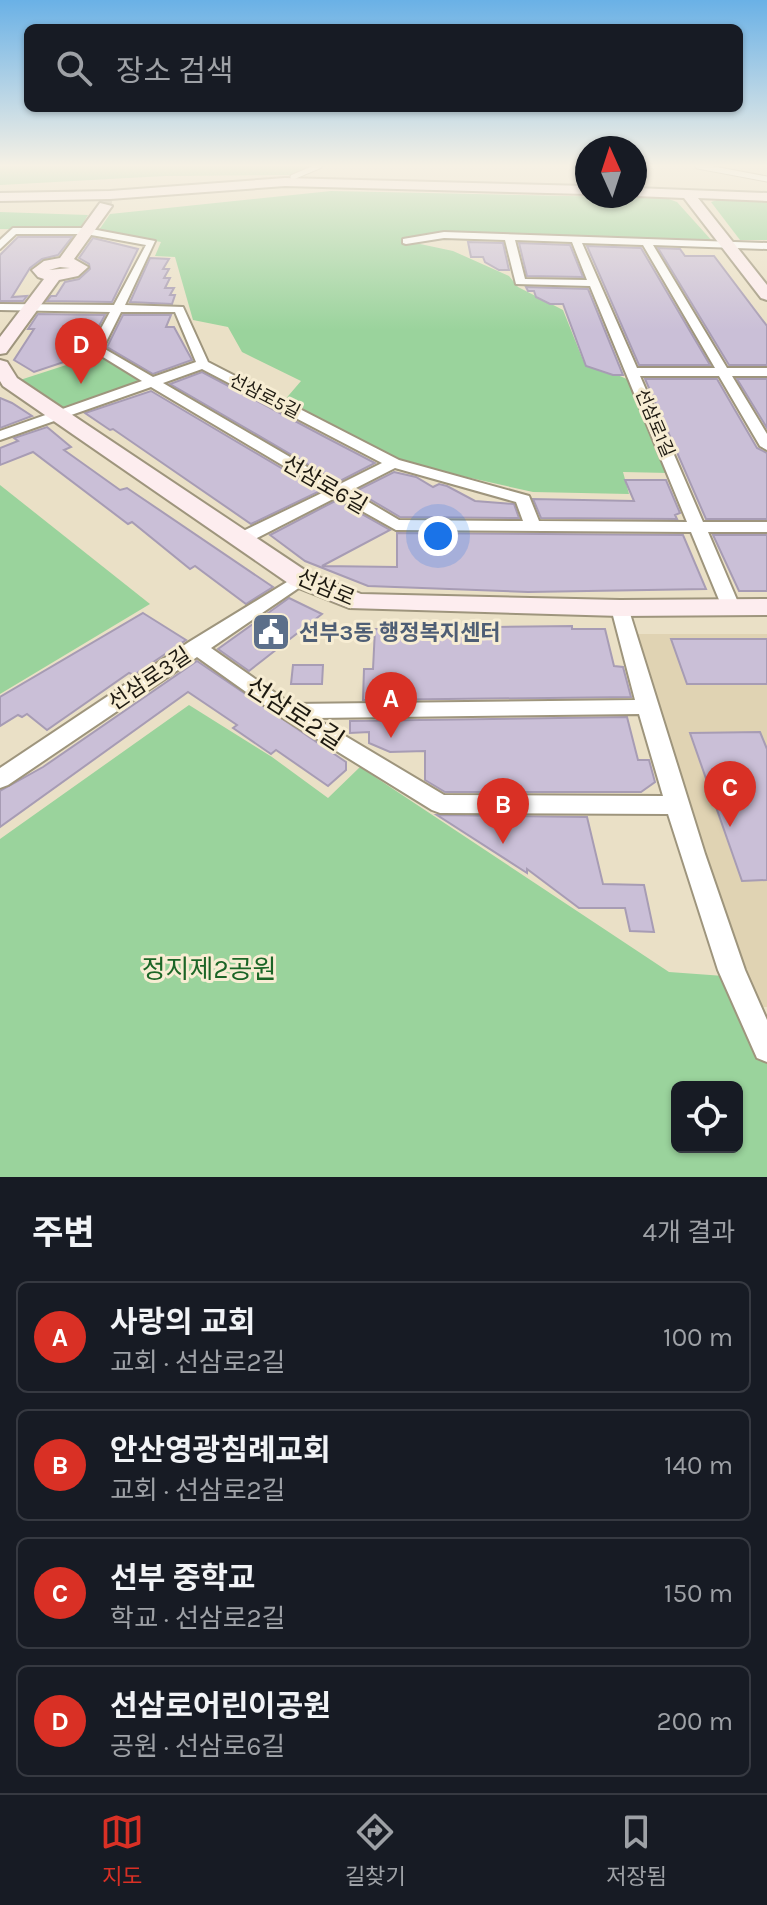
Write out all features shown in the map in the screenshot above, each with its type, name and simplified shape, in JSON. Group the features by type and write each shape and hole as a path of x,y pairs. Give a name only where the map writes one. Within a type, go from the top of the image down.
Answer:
{"main road":[{"path":"0,349 94,221"},
{"path":"709,221 767,295"},
{"name":"선삼로","path":"0,366 10,382 300,579 358,602 620,608 767,607"}],"street":[{"path":"0,231 86,231"},
{"path":"0,246 13,231"},
{"name":"선삼로6길","path":"86,231 152,243 96,349 396,525 767,527"},
{"path":"406,241 444,235 767,246"},
{"path":"509,237 520,282 595,283"},
{"name":"선삼로1길","path":"576,240 731,607"},
{"path":"647,243 767,446"},
{"name":"선삼로5길","path":"0,307 179,309 203,364 394,463 523,499 533,526"},
{"path":"0,436 203,364"},
{"path":"634,372 767,372"},
{"path":"241,539 394,463"},
{"name":"선삼로3길","path":"0,779 300,579"},
{"path":"620,608 635,648 645,707 676,805 745,1010 767,1048"},
{"name":"선삼로2길","path":"196,647 287,711 440,804 676,805"},
{"path":"287,711 645,707"}],"shaded area":[{"path":"635,634 767,634 767,1007 747,1007"}],"green space":[{"path":"0,221 84,221 79,230 0,229"},
{"path":"105,221 694,221 713,242 443,234 406,241 453,251 509,276 518,287 563,310 583,360 629,380 669,473 623,472 629,494 533,492 403,463 283,402 301,381 242,352 228,327 193,320 175,257 155,256 161,242 99,230"},
{"path":"725,221 767,221 767,240 740,240"},
{"path":"97,355 138,382 65,411 20,380"},
{"path":"0,485 150,604 0,694"},
{"name":"정지제2공원","path":"189,705 272,757 328,798 360,767 669,972 724,976 738,1017 767,1064 767,1177 0,1177 0,839"}],"building":[{"path":"18,237 72,237 58,255 42,259 30,268 12,297 27,296 23,301 0,301 0,255"},
{"path":"93,238 138,249 112,302 47,301 51,296 56,296 65,282 79,279 90,269 89,264 79,258"},
{"path":"468,242 503,243 509,270 499,270 485,262 483,257 471,257"},
{"path":"519,243 570,245 583,277 527,276"},
{"path":"587,246 641,248 710,365 639,365"},
{"path":"658,248 680,249 685,256 714,256 767,326 767,365 729,365"},
{"path":"150,258 169,259 163,269 169,269 164,278 170,278 165,288 174,288 170,295 175,295 172,304 130,302"},
{"path":"526,287 588,289 623,375 586,366 563,304 550,304"},
{"path":"38,314 105,315 87,348 91,353 34,372 14,360 34,329 28,329"},
{"path":"123,315 171,315 166,327 174,327 192,360 153,374 107,347"},
{"path":"202,372 375,463 338,482 170,384"},
{"path":"645,379 717,379 757,448 767,453 767,519 706,519"},
{"path":"737,379 767,379 767,428"},
{"path":"151,391 320,491 251,524 85,413"},
{"path":"0,398 12,403 32,416 0,428"},
{"path":"47,427 71,447 64,450 120,490 127,488 273,587 246,604 195,566 190,569 132,522 128,524 33,452 0,465 0,448 18,441 14,438"},
{"path":"394,472 416,477 433,487 439,484 447,486 475,501 514,504 519,518 400,517 356,491"},
{"path":"625,480 666,480 680,513 675,515 677,519 541,518 533,499 634,501"},
{"path":"337,500 390,530 322,566 397,567 397,533 683,535 706,589 528,592 368,586 305,561 270,535"},
{"path":"713,535 767,535 767,591 739,591"},
{"name":"선부3동 행정복지센터","path":"289,598 322,614 249,671 218,649"},
{"path":"143,613 186,640 134,675 129,673 47,730 27,714 22,717 18,715 0,726 0,697"},
{"path":"572,626 572,629 605,629 614,666 623,667 631,697 363,700 364,669 373,669 375,629 495,630 495,627"},
{"path":"671,639 767,639 767,684 687,684"},
{"path":"197,661 346,762 346,770 328,786 276,750 271,754 233,728 237,725 188,692 0,827 0,791 43,767"},
{"path":"293,665 323,665 322,684 291,684"},
{"path":"627,717 638,760 649,760 655,782 641,792 445,792 425,780 425,751 390,752 369,743 369,732 350,733 350,721"},
{"path":"760,732 767,749 767,880 742,881 690,733"},
{"path":"437,815 587,817 603,884 644,885 654,932 630,931 625,908 579,908 527,869 527,873"}],"place":[{"name":"선삼로어린이공원","path":"81,384"},
{"name":"선부3동 행정복지센터","path":"271,632"},
{"name":"사랑의 교회","path":"391,738"},
{"name":"선부 중학교","path":"730,827"},
{"name":"안산영광침례교회","path":"503,844"}]}
